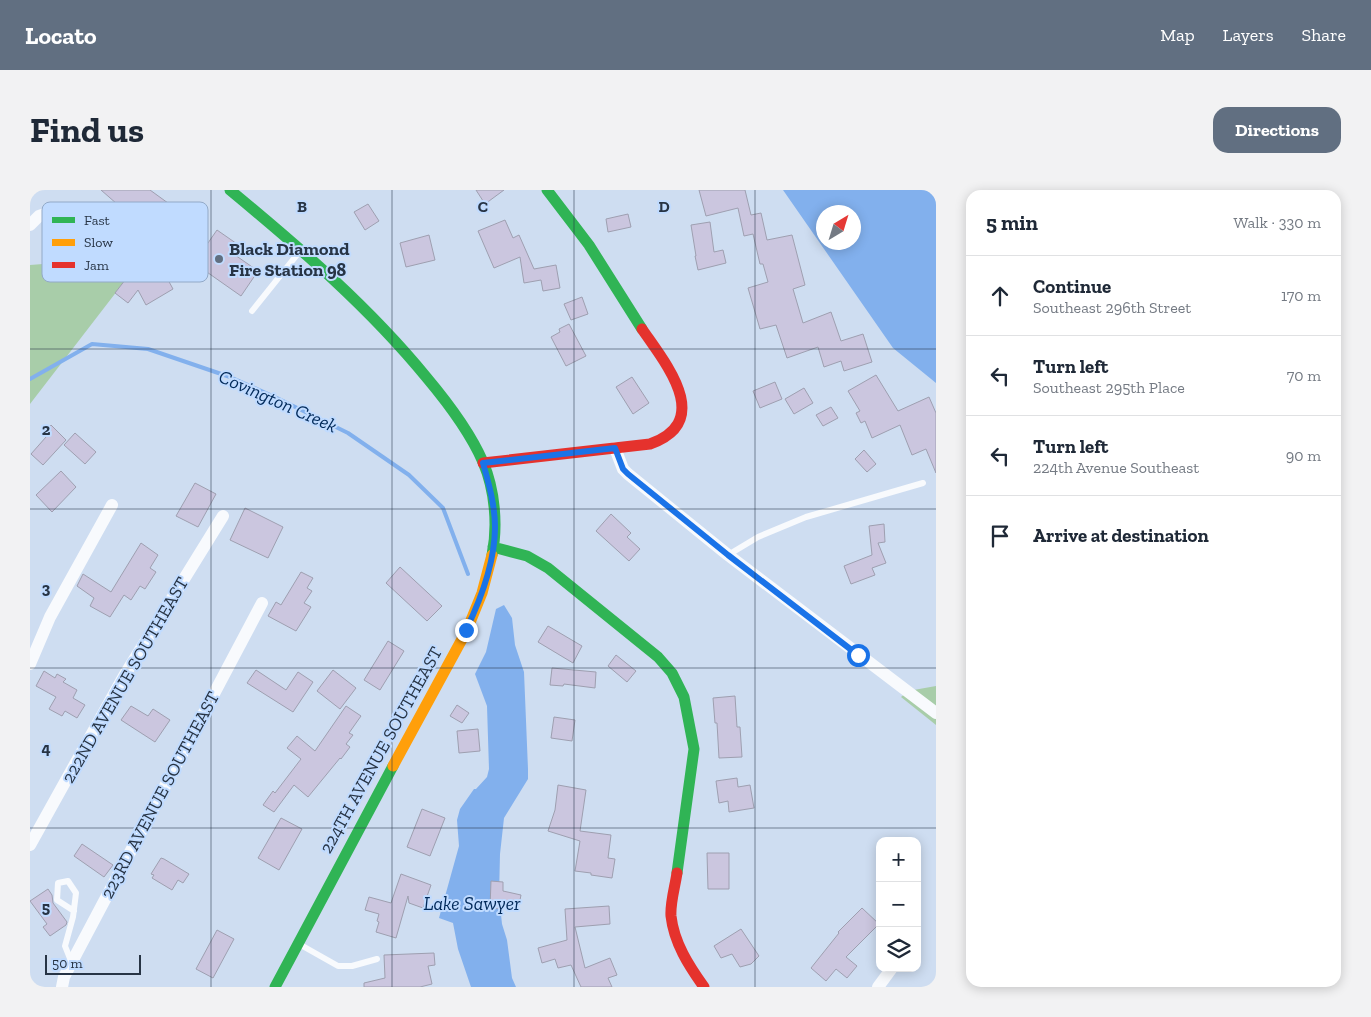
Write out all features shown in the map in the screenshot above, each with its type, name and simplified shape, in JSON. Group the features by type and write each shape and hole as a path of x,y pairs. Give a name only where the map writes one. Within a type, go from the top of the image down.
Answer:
{"street":[{"name":"224TH AVENUE SOUTHEAST","path":"230,190 301,250 380,323 432,384 465,430 483,463 493,507 495,527 493,554 483,591 466,630 275,987"},
{"path":"483,463 650,444 671,435 677,429 680,421 682,409 679,392 668,369 588,245 547,190"},
{"path":"30,225 42,215"},
{"path":"615,448 623,469 628,474 728,555 936,713"},
{"path":"30,664 50,617 112,505"},
{"name":"222ND AVENUE SOUTHEAST","path":"30,845 124,676 223,516"},
{"path":"493,546 527,556 548,568 658,657 672,673 684,697 694,749 671,915 678,943 691,969 704,987"},
{"name":"223RD AVENUE SOUTHEAST","path":"62,987 64,977 262,603"},
{"path":"878,987 889,972"}],"lane":[{"path":"252,311 301,250"},
{"path":"728,555 758,537 806,517 923,482"},
{"path":"72,962 65,946 74,911 76,893 68,881 58,883 57,900 74,911"},
{"path":"298,943 338,966 352,966 377,959"}],"green space":[{"path":"42,264 42,282 124,282 30,404 30,265"},
{"path":"936,686 936,725 901,697 908,691"}],"water":[{"path":"783,190 936,190 936,383 893,348 825,250 861,250 861,205 816,205 816,237"},
{"name":"Lake Sawyer","path":"504,605 512,618 515,645 524,672 528,769 528,779 504,818 500,854 499,896 502,924 507,940 512,978 516,987 471,987 458,949 453,923 439,918 459,846 457,820 460,809 474,789 487,777 489,769 487,706 475,674 486,652 496,609"}],"building":[{"path":"101,190 150,190 167,202 115,202"},
{"path":"476,190 504,190 485,204"},
{"path":"699,190 745,190 751,215 761,213 767,240 792,235 805,285 793,289 803,323 831,312 841,341 863,334 872,362 844,371 841,361 824,367 818,347 787,358 776,325 760,329 748,288 768,282 763,264 760,264 753,234 744,236 738,208 706,216"},
{"path":"368,204 379,221 365,230 354,212"},
{"path":"628,214 631,227 608,232 606,219"},
{"path":"505,220 513,238 519,235 534,269 556,265 560,288 543,291 541,280 524,283 520,257 494,268 478,231"},
{"path":"710,222 714,252 723,250 726,263 698,270 691,225"},
{"name":"Black Diamond Fire Station 98","path":"217,230 240,246 235,255 258,271 241,296 208,273 208,243"},
{"path":"429,235 435,260 406,267 400,243"},
{"path":"124,282 169,282 173,289 146,305 138,290 128,303 115,293"},
{"path":"582,297 588,314 571,320 564,304"},
{"path":"569,324 586,356 566,366 551,337 560,332 559,329"},
{"path":"876,375 898,411 929,397 936,413 936,473 926,449 912,455 900,425 872,438 865,421 861,423 856,413 860,411 848,391"},
{"path":"632,377 649,403 633,414 616,387"},
{"path":"775,382 782,399 760,408 753,391"},
{"path":"804,388 813,403 794,414 785,399"},
{"path":"831,407 838,418 823,426 816,415"},
{"path":"51,425 66,440 43,465 31,454 46,437 43,434"},
{"path":"75,433 96,452 85,464 64,445"},
{"path":"864,450 876,464 867,472 855,459"},
{"path":"61,471 76,487 52,512 36,495"},
{"path":"195,483 216,494 198,527 176,516"},
{"path":"245,508 283,527 268,558 230,540"},
{"path":"611,514 631,533 627,537 640,549 629,561 596,531"},
{"path":"884,524 885,542 878,543 886,563 872,568 875,575 851,584 844,566 872,555 869,526"},
{"path":"141,543 158,555 150,568 156,572 145,589 140,586 131,600 124,595 110,617 90,606 94,598 77,586 83,574 111,592"},
{"path":"400,567 442,606 427,621 386,583"},
{"path":"301,572 313,578 307,588 312,591 304,603 311,607 296,631 268,616 276,602 281,605"},
{"path":"548,626 582,646 573,663 538,642"},
{"path":"388,641 404,651 380,690 364,680"},
{"path":"616,655 636,671 627,682 608,666"},
{"path":"552,668 596,672 595,688 564,684 563,686 550,685"},
{"path":"256,670 286,690 298,672 313,682 293,712 247,683"},
{"path":"333,670 356,688 340,709 317,691"},
{"path":"44,671 55,678 57,674 66,679 63,682 77,690 73,698 85,705 77,718 65,711 62,716 49,709 56,697 36,686"},
{"path":"735,696 737,727 740,727 742,757 719,758 713,698"},
{"path":"457,705 469,713 462,723 450,716"},
{"path":"131,706 148,716 153,709 170,720 155,742 121,720"},
{"path":"346,706 361,716 349,733 353,735 346,744 350,747 341,759 308,797 294,785 274,812 263,805 273,791 275,793 301,759 287,748 297,736 315,751"},
{"path":"554,717 575,720 572,741 551,738"},
{"path":"478,729 480,751 459,753 457,731"},
{"path":"737,778 738,787 750,785 754,808 729,812 728,801 719,803 716,781"},
{"path":"558,785 586,790 580,831 611,835 608,858 615,859 612,878 575,871 580,841 548,831 555,810"},
{"path":"422,809 445,818 430,856 407,847"},
{"path":"281,818 302,829 279,870 258,858"},
{"path":"82,844 113,865 104,877 74,856"},
{"path":"707,853 729,853 729,889 708,889"},
{"path":"161,858 189,874 183,883 178,880 172,890 152,878 154,875 151,874"},
{"path":"401,874 431,885 423,908 409,903 408,896 396,938 376,932 379,914 365,910 369,897 391,903"},
{"path":"491,881 503,882 503,891 521,895 519,905 502,901 502,909 490,908"},
{"path":"48,889 52,895 53,903 67,922 66,925 50,936 43,927 47,924 30,901"},
{"path":"609,906 610,924 575,927 585,968 610,958 617,975 608,978 612,987 581,987 571,965 558,968 555,959 542,963 538,948 567,940 565,909"},
{"path":"862,908 876,921 876,927 846,957 857,966 847,978 836,969 826,981 811,968 838,932"},
{"path":"741,929 759,956 751,964 740,967 732,954 721,958 714,946"},
{"path":"217,930 234,939 213,978 196,969"},
{"path":"434,953 435,965 428,966 432,984 420,987 364,987 364,983 385,978 384,955"}],"waterway":[{"name":"Covington Creek","path":"30,379 92,344 148,349 230,377 348,433 409,475 443,508 468,574"}],"traffic: fast":[{"path":"230,190 308,256 358,303 405,352 451,408 478,451 487,473 493,496 495,520 492,555"},
{"path":"547,190 589,245 642,329"},
{"path":"493,547 527,556 548,568 658,657 672,673 684,697 694,749 677,873"},
{"path":"275,987 393,766"}],"traffic: slow":[{"path":"393,766 467,630 482,593 492,555"}],"traffic: jam":[{"path":"483,463 650,444 669,434 679,421 682,407 679,391 662,358 642,329"},
{"path":"677,873 671,906 675,936 683,954 704,987"}],"place":[{"name":"Black Diamond Fire Station 98","path":"219,259"}],"route":[{"path":"466,630 483,591 493,554 495,527 493,507 483,463 615,448 623,469 628,474 728,555 858,655"}]}
